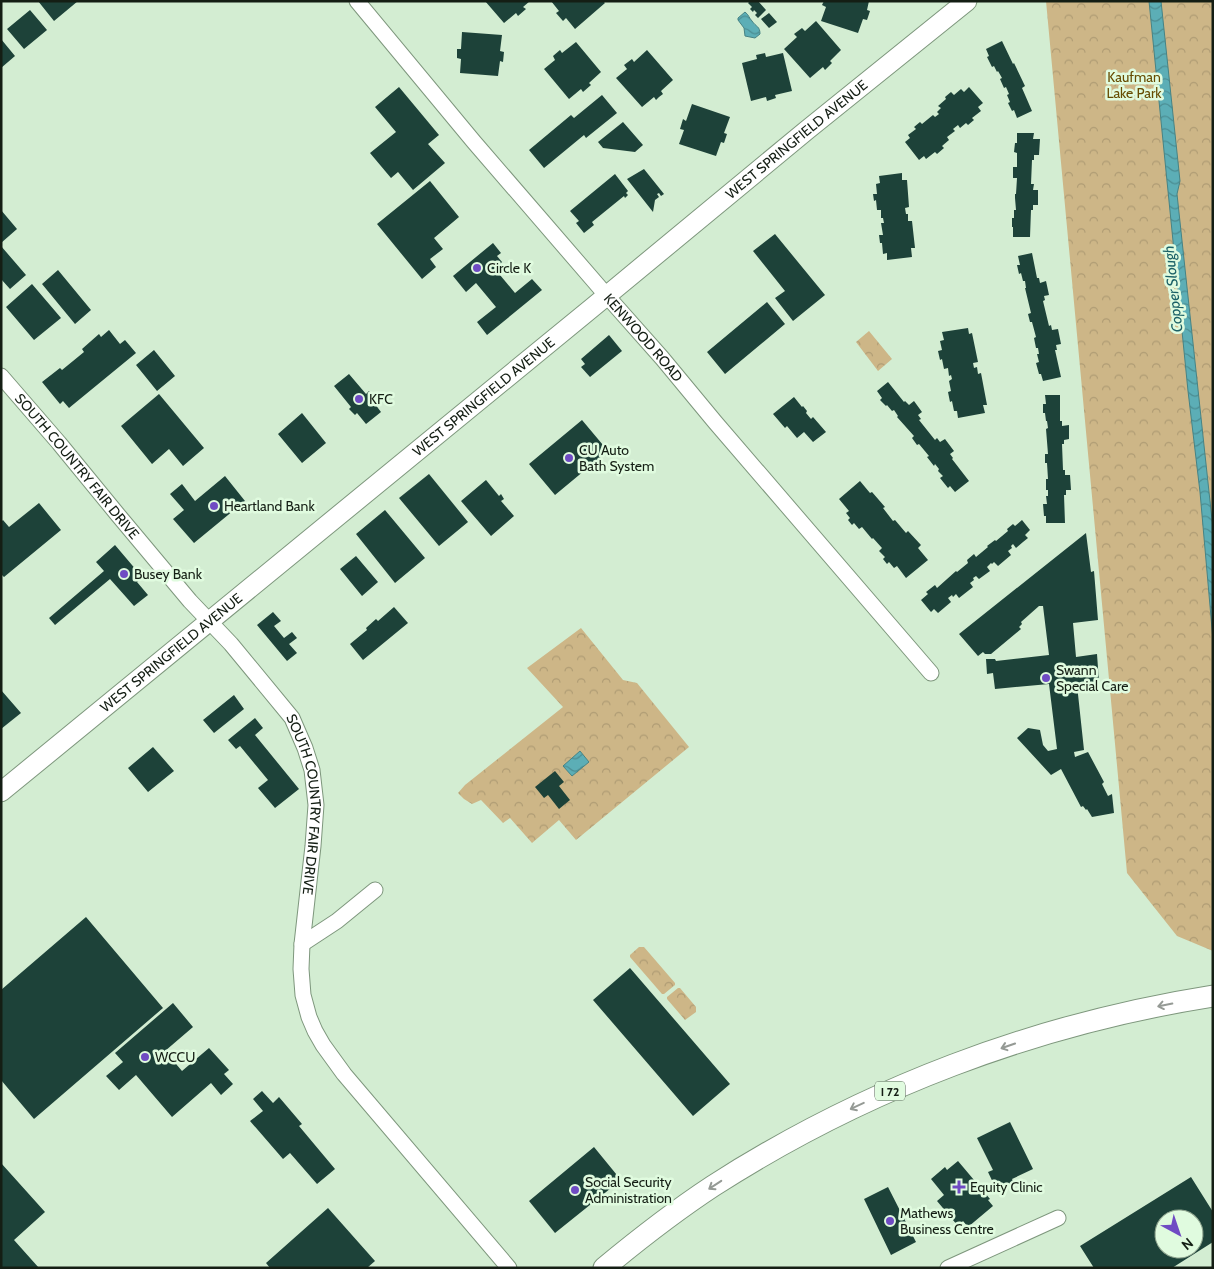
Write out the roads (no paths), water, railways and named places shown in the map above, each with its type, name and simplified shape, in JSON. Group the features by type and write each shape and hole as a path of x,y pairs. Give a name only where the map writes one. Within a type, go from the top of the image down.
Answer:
{"highway":[{"name":"I 72","path":"604,1268 667,1218 757,1159 850,1109 908,1082 1027,1039 1073,1026 1128,1012 1213,996"}],"main road":[{"name":"WEST SPRINGFIELD AVENUE","path":"1,792 967,1"}],"street":[{"name":"KENWOOD ROAD","path":"357,1 474,142 662,358 931,673"},
{"name":"SOUTH COUNTRY FAIR DRIVE","path":"1,376 60,443 118,515 190,600 231,644 292,718 305,748 314,783 313,846 301,969 303,995 309,1017 323,1045 344,1074 508,1268"},
{"path":"302,944 337,921 375,890"},
{"path":"948,1268 1058,1218"}],"water":[{"path":"1149,1 1161,1 1180,181 1177,194 1213,529 1213,640 1200,492 1188,391"},
{"path":"745,12 759,29 760,34 755,38 745,36 744,28 738,20"},
{"path":"580,751 589,762 572,776 563,766"}],"place":[{"name":"Circle K","path":"477,268"},
{"name":"KFC","path":"359,399"},
{"name":"CU Auto Bath System","path":"569,458"},
{"name":"Heartland Bank","path":"214,506"},
{"name":"Busey Bank","path":"124,574"},
{"name":"Swann Special Care","path":"1046,678"},
{"name":"WCCU","path":"145,1057"},
{"name":"Equity Clinic","path":"959,1187"},
{"name":"Social Security Administration","path":"575,1190"},
{"name":"Mathews Business Centre","path":"890,1221"}],"park label":[{"name":"Kaufman Lake Park","path":"1134,86"}],"water label":[{"name":"Copper Slough","path":"1173,289"}]}
